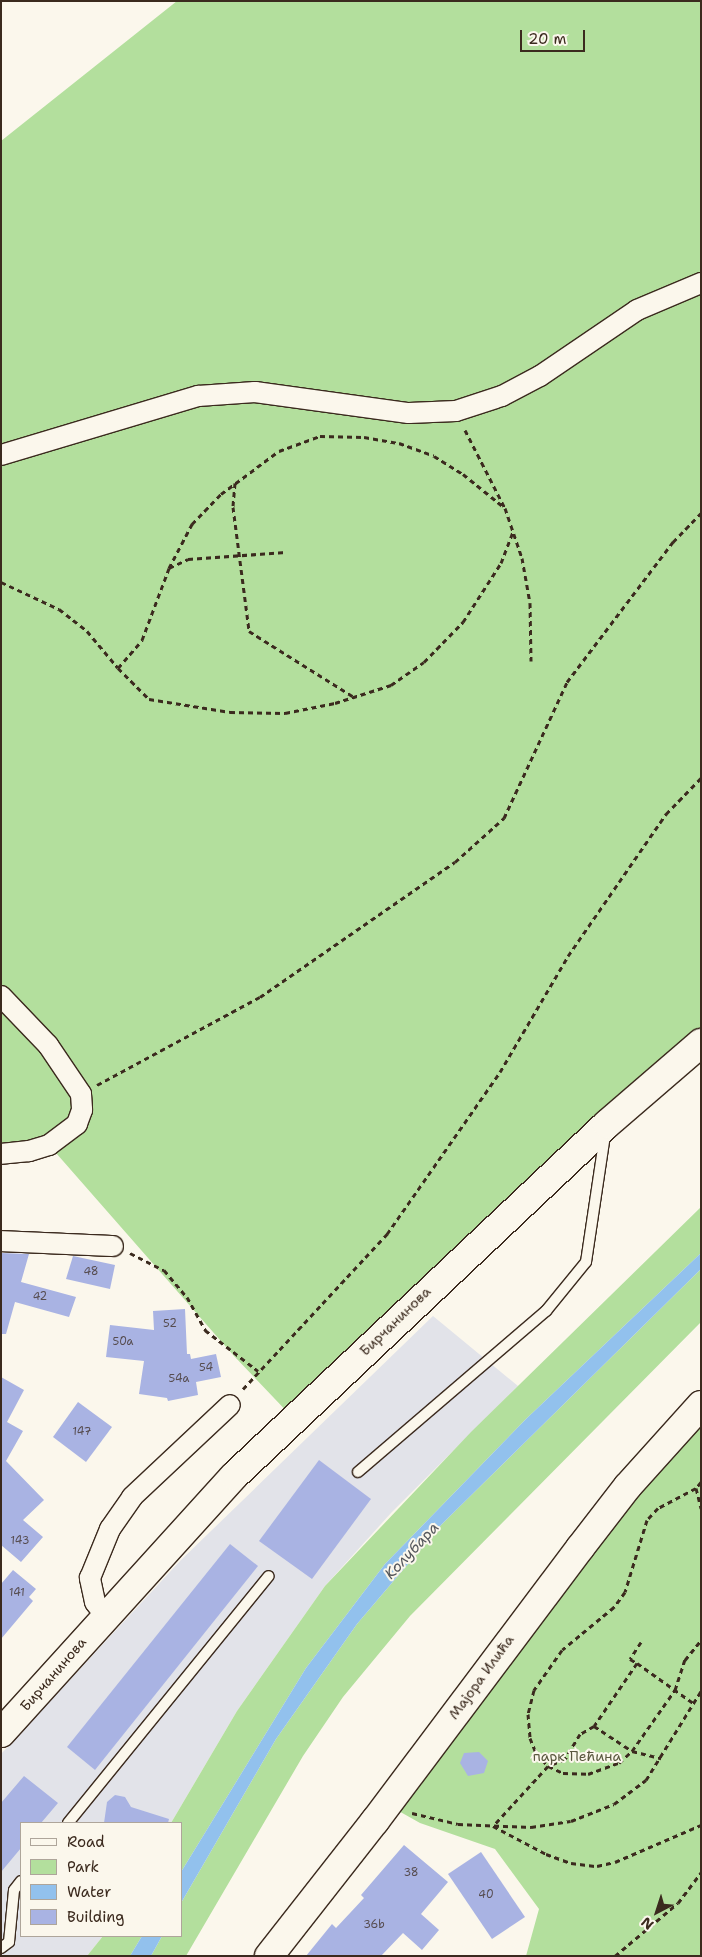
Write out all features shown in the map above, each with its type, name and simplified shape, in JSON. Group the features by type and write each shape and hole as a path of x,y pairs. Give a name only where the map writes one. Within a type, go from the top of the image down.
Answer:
{"main road":[{"name":"Бирчанинова","path":"1,1733 105,1615 234,1476 607,1124 701,1043"},
{"name":"Мајора Илића","path":"269,1956 388,1804 598,1524 701,1405"}],"street":[{"path":"1,455 39,446 198,396 255,392 409,413 456,412 502,396 540,376 637,310 701,284"},
{"path":"1,996 48,1045 81,1094 82,1110 77,1124 49,1144 29,1151 1,1154"},
{"path":"1,1241 113,1246"},
{"path":"105,1615 95,1602 90,1578 110,1529 132,1497 230,1405"}],"lane":[{"path":"358,1472 546,1311 586,1262 607,1124"},
{"path":"69,1822 269,1576"},
{"path":"1,1948 9,1942 14,1890 20,1882"}],"path":[{"path":"456,412 505,508 522,558 530,603 531,661"},
{"path":"118,668 142,640 169,568 192,524 235,483 279,451 320,436 364,437 399,443 434,456 463,474 505,508"},
{"path":"235,483 233,507 250,631 354,697"},
{"path":"81,1094 260,997 455,862 504,818 567,682 673,542 701,513"},
{"path":"1,582 59,609 87,632 118,668 149,699 220,711 285,712 354,697 400,680 424,662 463,622 501,563 513,531"},
{"path":"169,568 188,560 286,552"},
{"path":"230,1405 258,1370 287,1344 386,1234 500,1072 568,956 666,814 701,778"},
{"path":"113,1246 164,1270 188,1297 204,1330 258,1370"},
{"path":"701,1482 696,1488 658,1508 647,1520 624,1592 614,1607 562,1650 534,1690 528,1714 530,1738 536,1753 548,1766 563,1773 588,1774 619,1763 632,1752 675,1690 685,1660 701,1640"},
{"path":"696,1488 701,1508"},
{"path":"641,1642 630,1659 693,1703"},
{"path":"493,1826 548,1766 564,1759 580,1734 594,1726 637,1663"},
{"path":"388,1804 458,1824 531,1827 571,1821 614,1804 646,1780 701,1691"},
{"path":"594,1726 632,1752 661,1758"},
{"path":"493,1826 546,1854 571,1863 597,1866 615,1862 701,1825"},
{"path":"615,1956 678,1903 701,1872"}],"shaded area":[{"path":"433,1316 518,1386 391,1513 325,1586 237,1711 172,1822 20,1822 20,1937 102,1937 87,1956 1,1956 1,1754 180,1561"}],"green space":[{"path":"177,1 701,1 701,1043 294,1419 234,1356 49,1145 1,1154 1,141"},
{"path":"701,1207 701,1253 526,1419 385,1564 306,1668 182,1870 182,1822 172,1822 237,1711 325,1586 471,1432"},
{"path":"701,1269 701,1322 410,1616 343,1697 303,1756 186,1956 151,1956 161,1937 182,1937 182,1901 276,1739 357,1624 442,1524"},
{"name":"парк Пећина","path":"701,1405 701,1956 526,1956 539,1909 495,1849 420,1823 388,1805"},
{"path":"102,1937 141,1937 130,1956 87,1956"}],"water":[{"name":"Колубара","path":"701,1253 701,1269 442,1524 357,1624 276,1739 182,1901 182,1870 306,1668 385,1564 526,1419"},
{"path":"141,1937 161,1937 151,1956 130,1956"}],"building":[{"path":"1,1253 29,1254 21,1282 76,1297 69,1317 15,1302 6,1334 1,1334"},
{"path":"73,1256 115,1265 110,1289 66,1279"},
{"path":"185,1309 187,1354 190,1354 191,1359 216,1354 221,1377 196,1382 198,1395 168,1401 167,1398 139,1394 144,1361 106,1357 110,1325 154,1330 153,1311"},
{"path":"1,1377 24,1390 7,1422 23,1431 6,1461 44,1500 23,1520 43,1537 21,1562 1,1545"},
{"path":"78,1402 112,1427 86,1462 53,1437"},
{"path":"319,1460 371,1499 312,1579 259,1541"},
{"path":"230,1544 258,1566 95,1770 67,1747"},
{"path":"13,1570 36,1589 29,1597 33,1601 1,1639 1,1584"},
{"path":"479,1752 488,1761 484,1773 468,1776 460,1763 464,1753"},
{"path":"24,1776 58,1803 42,1822 20,1822 20,1849 1,1872 1,1803"},
{"path":"115,1795 125,1797 131,1807 169,1819 168,1822 104,1822 107,1802"},
{"path":"404,1845 448,1882 421,1914 439,1930 422,1950 403,1933 381,1956 306,1956 332,1924 336,1928 364,1898 361,1895"},
{"path":"481,1852 525,1917 492,1939 448,1874"}]}
